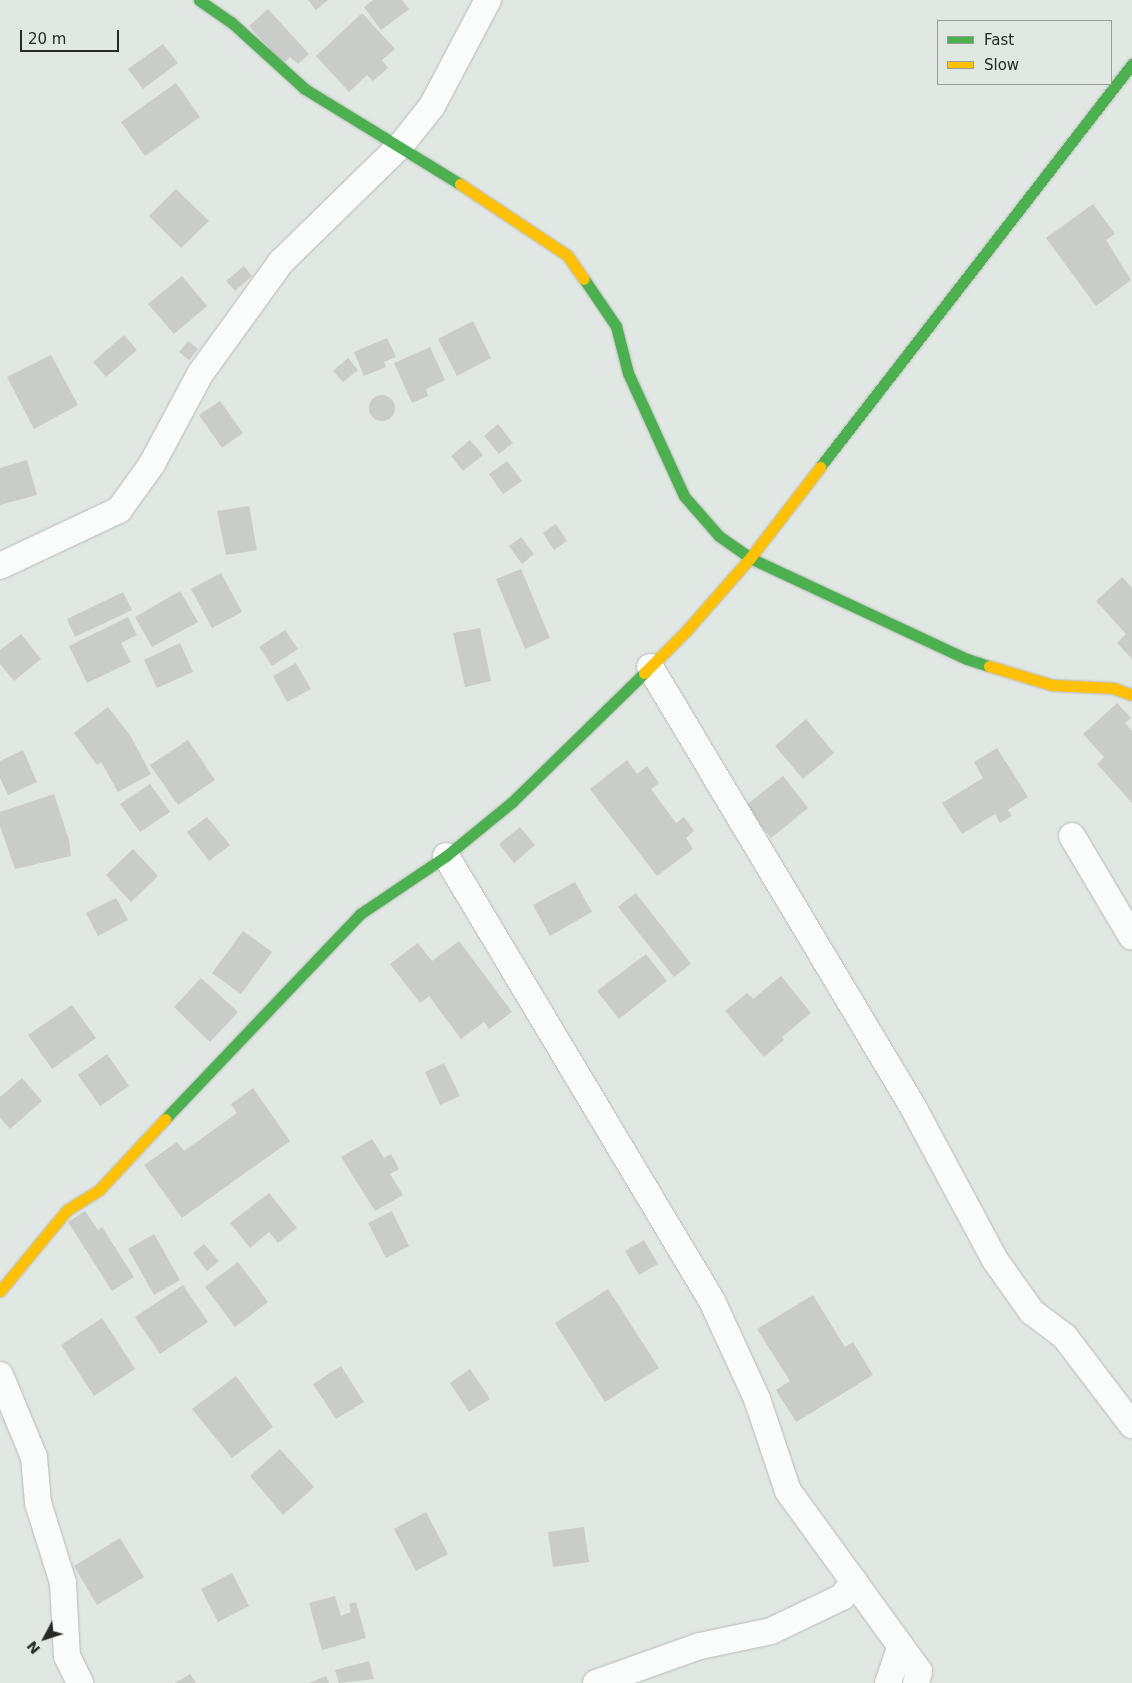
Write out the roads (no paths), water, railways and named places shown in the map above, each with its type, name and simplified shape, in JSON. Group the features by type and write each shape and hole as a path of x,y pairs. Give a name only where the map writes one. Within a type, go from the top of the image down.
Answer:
{"street":[{"path":"199,0 231,22 305,89 401,145 567,256 616,326 628,373 684,496 718,536 750,558 967,659 1052,685 1113,688 1132,695"},
{"path":"0,566 119,510 152,464 200,374 281,262 401,145 432,106 488,0"},
{"path":"0,1291 67,1210 100,1190 322,951 360,914 446,856 512,802 650,667 750,558 1132,64"},
{"path":"650,667 913,1107 995,1260 1032,1312 1064,1337 1132,1425"},
{"path":"1072,836 1132,938"},
{"path":"446,856 712,1301 757,1399 788,1492 919,1671 916,1683"},
{"path":"0,1375 34,1457 38,1503 63,1583 67,1656 80,1683"},
{"path":"596,1683 700,1646 771,1631 842,1597 854,1581"},
{"path":"888,1683 901,1646"}]}
